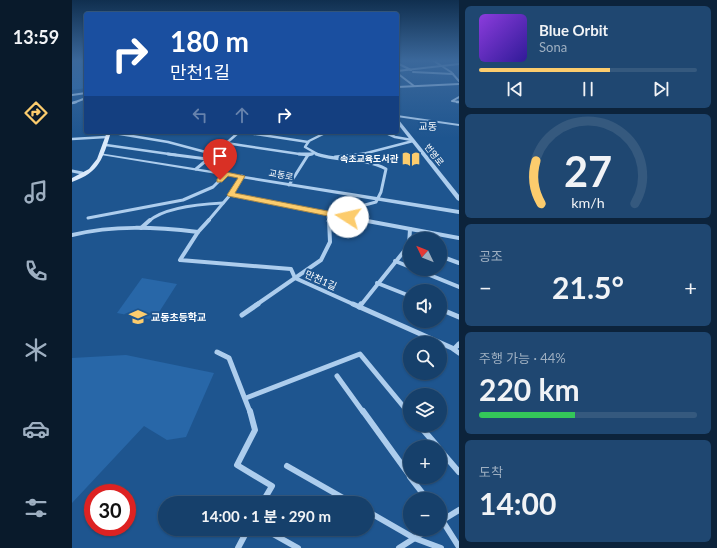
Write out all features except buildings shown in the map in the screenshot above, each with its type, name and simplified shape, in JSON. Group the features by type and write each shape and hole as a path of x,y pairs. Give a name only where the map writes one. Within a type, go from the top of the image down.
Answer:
{"main road":[{"path":"72,179 92,165 100,154 108,134"},
{"path":"72,179 91,170 100,159 100,154"}],"street":[{"path":"72,95 84,93"},
{"path":"459,97 452,101 459,102"},
{"path":"72,103 84,99"},
{"path":"399,116 459,125"},
{"name":"번영로","path":"399,125 413,140 459,199"},
{"path":"73,140 108,134 168,142 213,154"},
{"path":"196,169 226,142 238,134"},
{"path":"254,134 308,142 323,134"},
{"path":"388,134 395,137 413,140"},
{"path":"329,158 354,156 413,140"},
{"path":"226,142 308,155 315,154"},
{"path":"242,315 295,278 307,272 321,260 330,248 331,235 328,221 332,214 342,206 374,205 380,200 386,169 379,164 329,158 315,154 306,148 308,142"},
{"path":"106,144 207,159"},
{"name":"교동로","path":"100,154 459,212"},
{"path":"289,185 308,155"},
{"path":"72,171 82,172"},
{"path":"88,218 183,200 213,187 226,174"},
{"name":"만천1길","path":"242,176 230,195 198,232 180,260 291,269 295,278 454,349 459,353"},
{"path":"230,195 459,238"},
{"path":"141,228 157,214 203,204 223,203"},
{"path":"72,235 90,230 141,228 167,228 198,232"},
{"path":"359,306 403,252"},
{"path":"447,259 459,263"},
{"path":"395,261 403,264"},
{"path":"432,276 459,287"},
{"path":"377,283 403,293"},
{"path":"447,312 459,317"},
{"path":"454,349 459,344"},
{"path":"217,352 229,358 246,398 255,430 237,465 272,486 266,496"},
{"path":"246,398 360,354 403,406"},
{"path":"336,376 403,467"},
{"path":"425,432 432,440"},
{"path":"447,458 459,472"},
{"path":"287,466 340,496"},
{"path":"447,517 459,510"},
{"path":"374,515 414,538 441,548"},
{"path":"447,529 459,547"},
{"path":"238,548 244,536"},
{"path":"277,536 298,548"},
{"path":"399,548 417,536"}],"shaded area":[{"path":"72,87 84,87 84,88 72,90"},
{"path":"142,278 177,284 154,320 117,313"},
{"path":"126,355 214,373 186,437 167,440 144,426 90,484 84,484 84,490 72,503 72,358"}],"place":[{"name":"속초교육도서관","path":"411,159"},
{"name":"교동초등학교","path":"138,317"}],"district":[{"name":"교동","path":"428,126"}],"route":[{"path":"220,180 226,174 242,176 230,195 348,217"}]}
